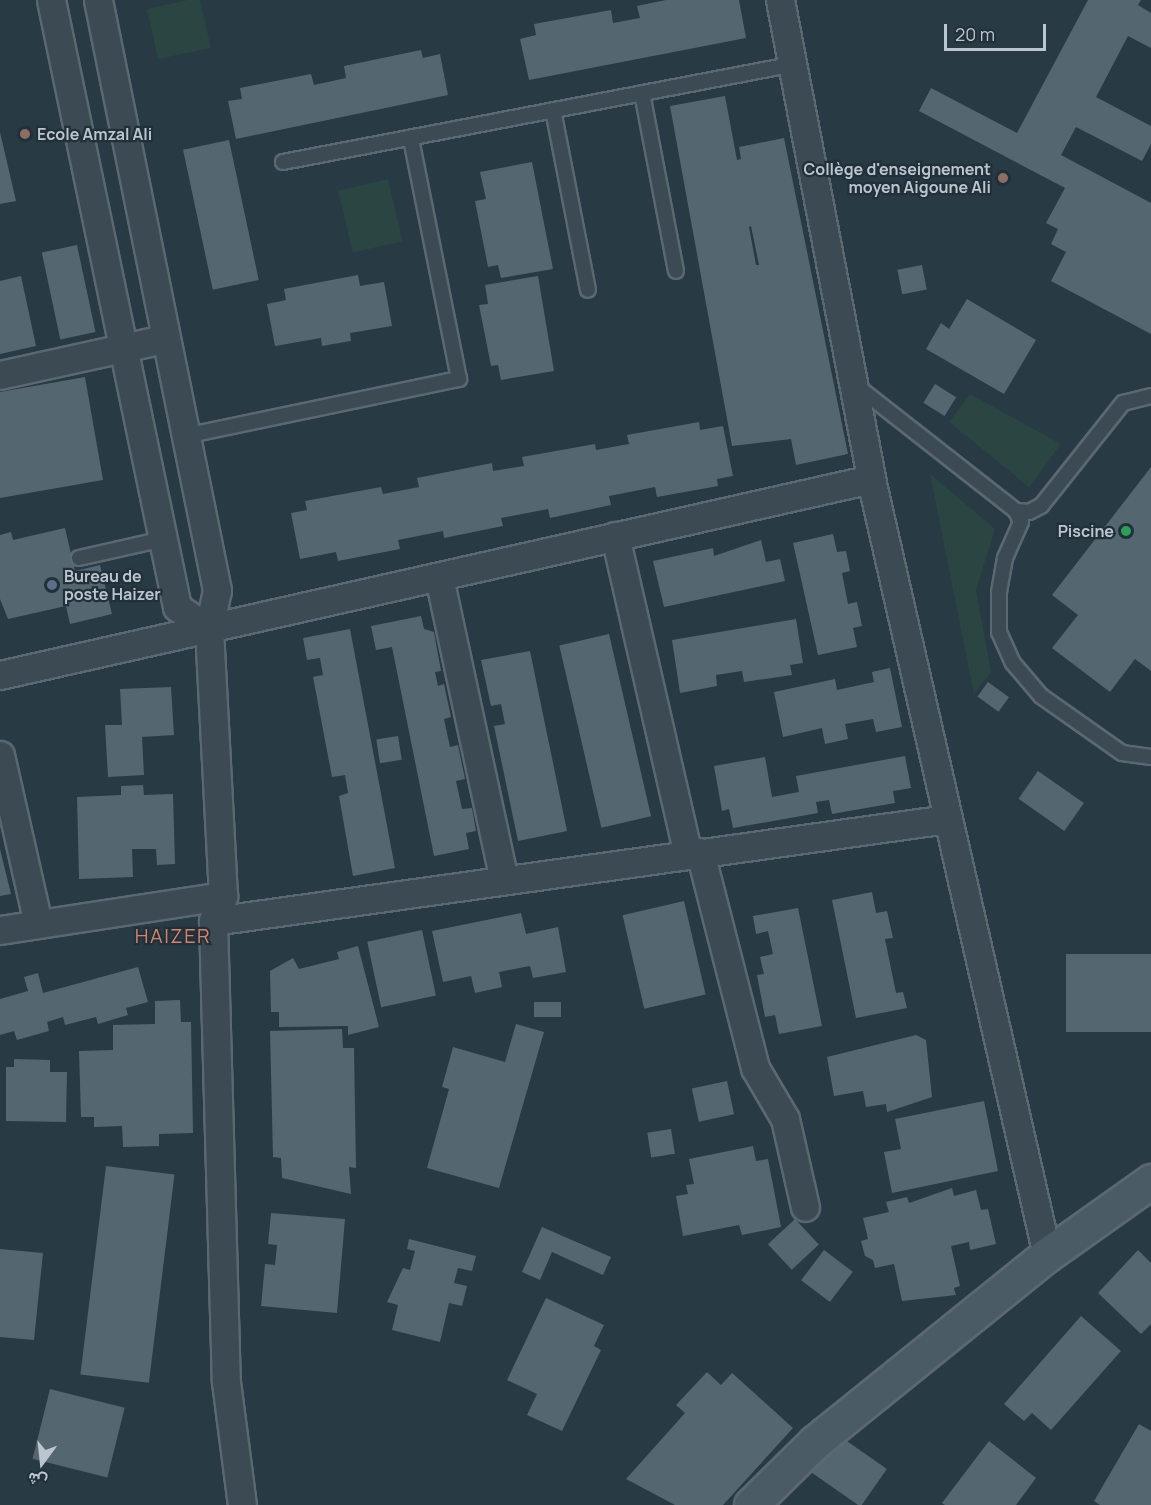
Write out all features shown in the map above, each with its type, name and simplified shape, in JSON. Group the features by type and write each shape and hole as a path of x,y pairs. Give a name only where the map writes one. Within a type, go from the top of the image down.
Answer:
{"main road":[{"path":"751,1505 815,1442 1047,1255 1151,1181"}],"street":[{"path":"51,0 177,607 209,629"},
{"path":"98,0 164,339 217,591 209,629 223,896 213,921 226,1382 242,1505"},
{"path":"780,0 795,64 871,479 1047,1255"},
{"path":"0,375 164,339"},
{"path":"0,675 871,479"},
{"path":"615,536 694,853 755,1068 785,1119 805,1208"},
{"path":"439,577 504,880"},
{"path":"0,755 38,924"},
{"path":"213,921 947,819"},
{"path":"0,930 223,896"}],"lane":[{"path":"283,162 795,64"},
{"path":"642,93 676,271"},
{"path":"553,110 588,290"},
{"path":"185,436 459,379 411,138"},
{"path":"853,383 1016,511 1021,522 1005,558 999,592 999,632 1013,663 1041,696 1122,753 1151,757"},
{"path":"1016,511 1029,512 1041,506 1122,403 1151,396"},
{"path":"79,558 163,539"}],"green space":[{"path":"187,0 200,0 211,48 158,59 147,9"},
{"path":"388,179 402,241 353,253 338,190"},
{"path":"970,394 1061,444 1029,487 949,422"},
{"path":"930,474 995,529 976,590 991,672 974,694"}],"building":[{"path":"666,0 739,0 746,38 529,80 520,39 536,35 534,24 611,10 613,23 640,18 637,6"},
{"path":"1088,0 1141,0 1138,5 1151,13 1151,48 1128,36 1096,97 1151,126 1151,144 1142,161 1076,127 1061,155 1151,203 1151,334 1051,281 1066,252 1051,244 1058,229 1046,223 1065,188 919,111 931,88 1017,133"},
{"path":"421,50 423,58 440,54 448,95 236,139 228,101 242,99 240,88 311,74 314,85 346,78 344,66"},
{"path":"725,96 737,160 741,159 739,147 784,138 848,454 796,465 791,439 732,446 670,106","holes":["751,226 759,265 756,265 749,227"]},
{"path":"0,132 16,201 0,204"},
{"path":"229,140 259,280 213,290 183,150"},
{"path":"532,162 553,269 501,278 498,265 488,267 475,201 486,199 480,172"},
{"path":"77,245 96,332 60,340 42,252"},
{"path":"922,265 927,290 902,294 897,270"},
{"path":"358,275 360,286 384,282 392,326 350,333 351,341 322,346 321,338 275,346 267,304 286,300 284,289"},
{"path":"21,276 36,346 0,354 0,281"},
{"path":"538,276 554,371 501,380 498,365 491,366 479,305 488,304 485,285"},
{"path":"967,299 1036,340 1004,394 926,349 941,323 949,329"},
{"path":"85,377 103,480 0,498 0,392"},
{"path":"935,384 956,397 945,416 923,403"},
{"path":"699,422 700,430 723,426 733,476 717,479 718,486 657,497 655,487 609,496 611,505 550,518 548,509 501,518 503,526 444,538 443,531 398,540 400,549 338,561 336,552 300,559 291,513 307,510 305,501 381,487 383,494 419,487 417,478 492,463 493,471 524,466 522,457 595,444 596,450 629,444 627,435"},
{"name":"Piscine","path":"1151,467 1151,671 1135,659 1110,692 1052,648 1078,615 1052,595"},
{"name":"Bureau de poste Haizer","path":"65,528 75,571 100,565 112,614 70,624 66,606 8,619 0,599 0,535 11,532 13,540"},
{"path":"833,534 837,552 846,551 850,571 842,573 848,604 857,602 862,626 853,628 857,647 818,655 793,543"},
{"path":"761,540 766,562 780,559 785,581 664,607 653,561 713,548 714,556"},
{"path":"421,616 424,629 434,632 441,671 435,672 438,686 444,684 451,717 444,719 450,747 458,745 465,779 456,781 462,809 472,808 476,831 466,833 469,849 434,856 392,647 376,650 371,626"},
{"path":"796,619 803,663 790,665 792,675 744,682 742,671 716,675 717,686 680,693 672,640"},
{"path":"350,629 395,868 353,876 339,796 348,793 345,775 332,777 313,677 323,675 320,658 307,660 303,638"},
{"path":"609,634 651,816 601,828 559,645"},
{"path":"530,651 567,831 518,841 494,726 505,724 501,704 491,706 481,660"},
{"path":"890,668 902,727 876,732 873,719 845,724 848,739 825,744 822,728 783,737 774,692 835,679 837,690 874,682 872,672"},
{"path":"988,682 1009,697 998,712 977,697"},
{"path":"171,687 174,735 142,737 144,775 108,777 105,725 122,725 120,689"},
{"path":"398,736 402,760 380,763 376,739"},
{"path":"905,756 911,788 893,791 895,803 832,814 829,800 816,802 818,813 733,828 729,809 722,811 714,766 765,757 772,797 799,792 796,776"},
{"path":"1038,771 1084,803 1064,831 1018,799"},
{"path":"143,785 144,795 173,794 175,864 157,865 156,849 132,849 133,877 79,879 77,797 121,795 121,786"},
{"path":"0,849 11,894 0,896"},
{"path":"872,892 876,913 887,911 893,938 885,939 896,993 903,992 907,1008 856,1018 832,900"},
{"path":"684,901 706,995 644,1009 623,915"},
{"path":"798,908 822,1026 779,1034 775,1015 765,1017 757,975 764,974 760,957 773,954 768,931 756,934 753,916"},
{"path":"521,913 526,934 558,927 566,972 533,978 530,966 499,972 502,987 475,993 471,976 443,982 432,931"},
{"path":"422,930 436,996 381,1007 367,942"},
{"path":"358,946 379,1027 348,1035 348,1026 279,1027 279,1012 271,1012 270,971 293,958 299,969 339,959 337,952"},
{"path":"1066,954 1151,954 1151,1032 1066,1032"},
{"path":"138,967 148,1002 126,1008 128,1015 98,1024 96,1017 65,1025 63,1017 47,1022 49,1031 17,1040 14,1031 0,1035 0,999 28,991 24,977 38,973 43,993"},
{"path":"180,1000 181,1022 191,1022 193,1133 159,1134 159,1146 123,1147 122,1126 94,1127 94,1117 81,1117 79,1051 113,1050 113,1025 155,1024 155,1001"},
{"path":"534,1002 561,1002 561,1017 534,1017"},
{"path":"516,1024 544,1032 499,1188 427,1168 449,1089 442,1087 453,1047 505,1062"},
{"path":"342,1029 343,1048 354,1048 356,1168 349,1167 351,1194 282,1178 281,1158 273,1157 270,1031"},
{"path":"916,1035 926,1040 932,1097 887,1112 886,1104 866,1107 863,1091 834,1096 827,1057"},
{"path":"14,1059 50,1060 50,1072 67,1072 66,1122 6,1121 6,1067 14,1067"},
{"path":"727,1081 734,1114 699,1122 692,1088"},
{"path":"984,1101 998,1171 892,1193 884,1152 901,1149 895,1119"},
{"path":"671,1129 675,1154 651,1157 647,1133"},
{"path":"753,1146 756,1161 768,1159 781,1227 742,1235 739,1225 683,1236 676,1196 688,1194 686,1185 694,1184 689,1159"},
{"path":"106,1166 174,1174 149,1383 80,1374"},
{"path":"952,1188 954,1196 976,1190 981,1210 988,1209 996,1244 970,1250 969,1242 951,1246 960,1286 954,1288 956,1295 902,1301 894,1264 875,1268 873,1260 865,1256 861,1241 868,1239 863,1218 889,1212 886,1202 907,1197 909,1203"},
{"path":"271,1213 345,1219 337,1313 261,1306 265,1264 275,1265 277,1245 268,1244"},
{"path":"795,1219 819,1245 792,1270 768,1244"},
{"path":"542,1227 611,1257 603,1275 552,1252 540,1280 522,1272"},
{"path":"409,1239 476,1256 472,1271 458,1268 454,1283 467,1286 462,1306 449,1303 440,1342 392,1330 398,1305 387,1302 403,1268 410,1270 415,1251 407,1249"},
{"path":"0,1249 43,1253 34,1340 0,1337"},
{"path":"824,1250 853,1272 830,1302 801,1280"},
{"path":"1138,1250 1151,1263 1151,1324 1141,1334 1098,1293"},
{"path":"546,1298 604,1325 594,1346 601,1350 562,1431 527,1415 537,1394 507,1380"},
{"path":"1081,1316 1121,1351 1051,1430 1032,1413 1024,1421 1004,1404"},
{"path":"707,1372 721,1385 732,1373 793,1428 723,1505 675,1505 626,1479 685,1413 676,1405"},
{"path":"50,1389 125,1408 107,1477 33,1459"},
{"path":"814,1418 887,1469 862,1505 858,1505 788,1456"},
{"path":"1139,1424 1151,1431 1151,1505 1100,1505 1094,1501"},
{"path":"989,1441 1036,1478 1016,1505 945,1505 942,1503"}],"place":[{"name":"Ecole Amzal Ali","path":"25,134"},
{"name":"Collège d'enseignement moyen Aigoune Ali","path":"1003,178"},
{"name":"Piscine","path":"1126,531"},
{"name":"Bureau de poste Haizer","path":"52,585"}],"district":[{"name":"HAIZER","path":"173,935"}]}
